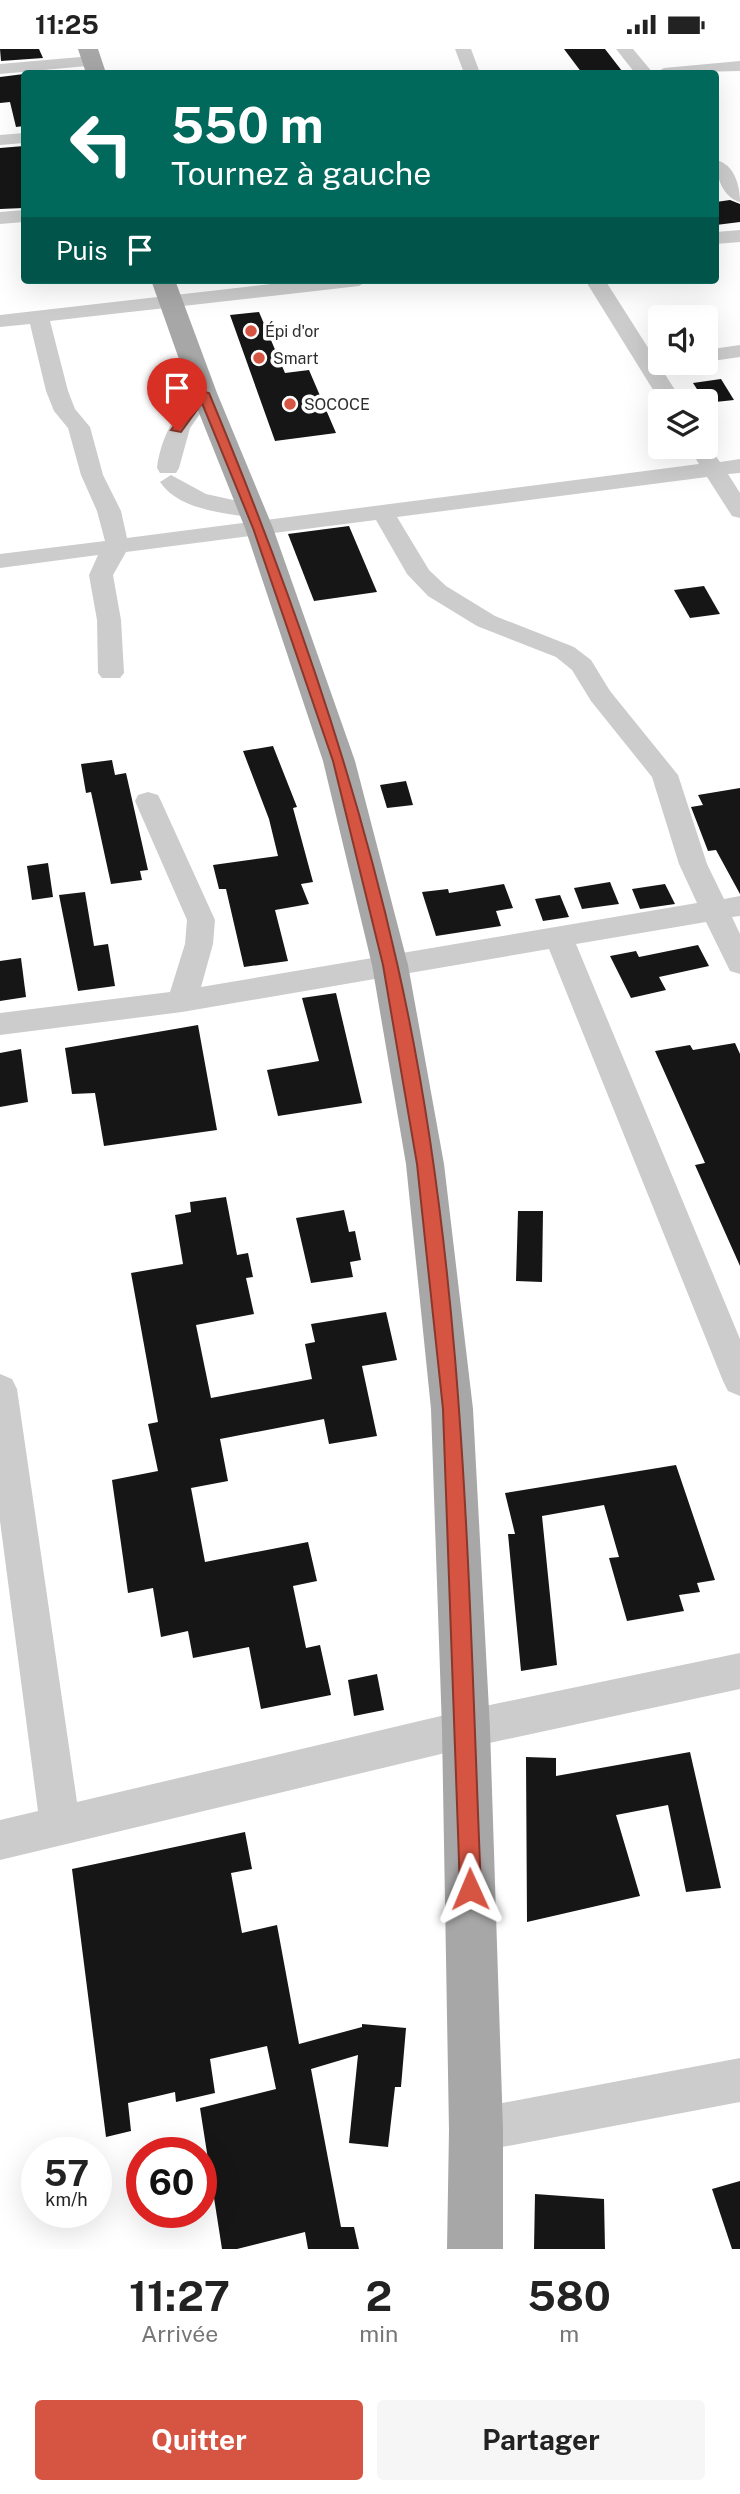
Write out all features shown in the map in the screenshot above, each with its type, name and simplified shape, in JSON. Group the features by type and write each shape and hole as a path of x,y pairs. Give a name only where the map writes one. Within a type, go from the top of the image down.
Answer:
{"main road":[{"path":"166,291 256,520 340,761 390,965 425,1164 452,1409 466,1729 476,2130 475,2249"}],"street":[{"path":"463,49 471,70"},
{"path":"624,49 642,70"},
{"path":"0,69 92,61"},
{"path":"697,70 740,66"},
{"path":"0,140 21,138"},
{"path":"719,169 740,196"},
{"path":"0,218 21,216"},
{"path":"719,238 740,236"},
{"path":"0,321 166,291 289,284"},
{"path":"598,284 648,355"},
{"path":"38,316 57,391 65,411 79,427 92,475 110,511 118,547"},
{"path":"718,354 740,351"},
{"path":"204,393 184,416 170,443 170,475 179,491 194,499 256,520"},
{"path":"707,459 740,511"},
{"path":"0,561 118,547 256,520 384,514 740,466"},
{"path":"384,514 419,574 438,591 486,621 565,652 582,665 600,695 665,775 693,864 726,908 740,964"},
{"path":"111,673 109,621 101,575 107,560 118,547"},
{"path":"148,801 201,921 199,944 182,1000"},
{"path":"0,1024 182,1000 726,908"},
{"path":"558,936 740,1381"},
{"path":"0,1389 60,1825"},
{"path":"0,1840 466,1729 740,1671"},
{"path":"476,2130 740,2080"}],"building":[{"path":"0,49 39,49 43,58 1,61"},
{"path":"564,49 605,49 621,70 580,70"},
{"path":"21,74 21,126 16,127 10,102 0,103 0,77"},
{"path":"21,146 21,208 0,209 0,148"},
{"path":"730,200 740,204 740,222 719,225 719,202"},
{"path":"259,312 285,373 309,370 336,433 275,441 230,315"},
{"path":"721,379 734,400 718,402 718,389 697,389 693,383"},
{"path":"349,526 377,592 314,601 288,534"},
{"path":"704,586 720,614 690,618 674,590"},
{"path":"273,746 297,807 293,808 313,882 301,884 309,904 275,910 288,961 244,967 226,889 219,889 213,865 278,856 269,819 243,751"},
{"path":"112,760 115,775 126,773 148,870 140,871 142,880 111,884 91,792 86,793 81,764"},
{"path":"406,781 413,805 387,808 380,785"},
{"path":"740,788 740,894 716,850 708,851 691,807 703,805 698,795"},
{"path":"48,863 53,897 32,900 27,866"},
{"path":"610,882 619,904 582,909 574,888"},
{"path":"504,884 513,908 496,911 501,926 436,936 422,892 448,889 449,893"},
{"path":"665,884 675,904 640,909 632,889"},
{"path":"85,892 94,946 108,944 115,986 78,991 59,895"},
{"path":"560,895 569,917 543,921 535,899"},
{"path":"698,945 709,966 659,977 666,990 631,998 610,956 636,951 639,957"},
{"path":"21,958 26,997 0,1001 0,961"},
{"path":"336,993 362,1103 278,1116 267,1070 319,1061 302,998"},
{"path":"198,1025 217,1130 104,1146 95,1093 72,1094 65,1048"},
{"path":"735,1043 740,1054 740,1266 695,1165 705,1163 655,1051 690,1045 693,1050"},
{"path":"21,1049 28,1102 0,1107 0,1053"},
{"path":"226,1197 237,1255 248,1253 253,1277 246,1278 254,1314 196,1325 211,1398 312,1379 305,1344 315,1342 311,1324 386,1312 397,1360 362,1366 377,1436 329,1444 324,1419 220,1439 228,1481 191,1488 205,1562 308,1542 317,1581 293,1586 306,1648 320,1645 331,1695 261,1709 249,1647 193,1658 188,1631 161,1637 153,1588 128,1593 112,1480 158,1471 148,1424 158,1422 131,1273 183,1264 175,1215 191,1212 190,1202"},
{"path":"344,1210 349,1232 355,1231 361,1260 350,1262 353,1277 311,1283 296,1218"},
{"path":"518,1211 543,1211 542,1282 516,1281"},
{"path":"676,1465 715,1580 697,1583 700,1592 679,1595 684,1611 627,1621 609,1558 619,1557 604,1505 542,1516 557,1665 521,1671 508,1534 515,1534 505,1493"},
{"path":"377,1674 384,1710 354,1716 348,1680"},
{"path":"690,1752 721,1888 686,1892 668,1805 616,1815 640,1896 527,1922 526,1757 556,1758 556,1776"},
{"path":"245,1832 252,1869 231,1873 242,1933 277,1925 299,2044 362,2027 362,2024 406,2028 401,2087 395,2087 388,2147 349,2143 358,2055 311,2069 341,2227 354,2227 359,2249 308,2249 305,2232 237,2249 222,2249 217,2217 217,2137 205,2137 200,2108 276,2089 267,2046 210,2059 215,2093 176,2102 175,2092 128,2103 131,2131 106,2137 72,1869"},
{"path":"740,2181 740,2249 732,2249 712,2189"},
{"path":"535,2194 604,2199 605,2249 534,2249"}],"place":[{"name":"Épi d'or","path":"251,331"},
{"name":"Smart","path":"259,358"},
{"name":"SOCOCE","path":"290,404"}],"route":[{"path":"177,430 184,416 204,393 259,528 340,761 366,857 390,965 425,1164 452,1409 470,1889"}]}
